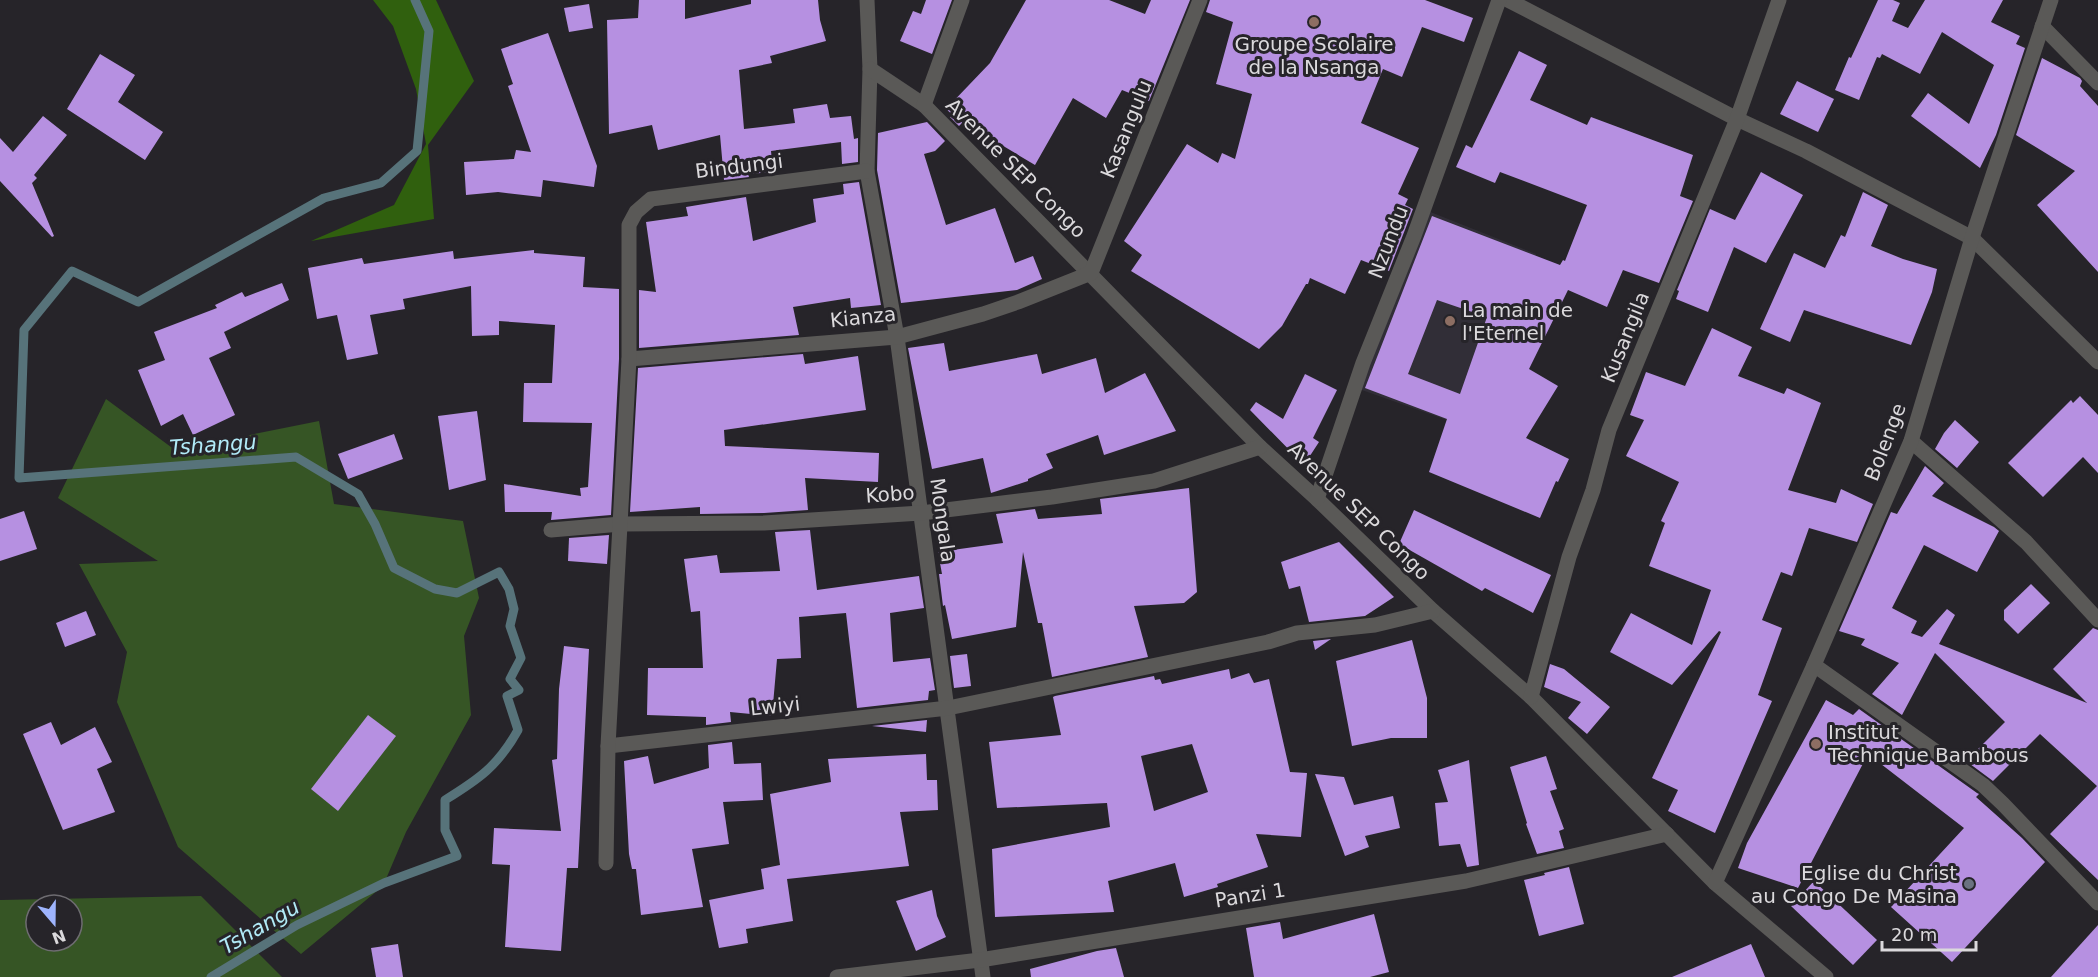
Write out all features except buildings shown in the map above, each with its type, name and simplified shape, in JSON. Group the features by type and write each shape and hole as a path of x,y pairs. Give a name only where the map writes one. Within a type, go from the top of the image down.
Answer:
{"street":[{"name":"Mongala","path":"867,0 870,69 867,171 897,337 983,977"},
{"path":"924,105 962,0"},
{"name":"Kasangulu","path":"1091,273 1200,0"},
{"name":"Nzundu","path":"1317,499 1363,363 1414,236 1499,0"},
{"path":"1508,0 1972,238 2098,362"},
{"name":"Kusangila","path":"1532,697 1569,557 1593,490 1609,430 1737,119 1779,0"},
{"name":"Bolenge","path":"1715,883 1814,665 1911,441 1972,238 2051,0"},
{"path":"2042,26 2098,83"},
{"name":"Avenue SEP Congo","path":"870,69 924,105 1260,447 1433,611 1532,697 1715,883 1826,977"},
{"name":"Bindungi","path":"629,359 628,225 636,212 651,199 867,171"},
{"name":"Kianza","path":"629,359 897,337 992,311 1091,273"},
{"path":"606,863 608,746 629,359"},
{"path":"1911,441 2026,542 2098,620"},
{"name":"Kobo","path":"551,530 621,524 764,523 921,513 1052,498 1154,481 1260,447"},
{"name":"Lwiyi","path":"608,746 948,708 1268,642 1297,633 1375,624 1433,611"},
{"path":"1814,665 1983,785 2098,903"},
{"name":"Panzi 1","path":"837,977 980,960 1467,881 1667,834"}],"shaded area":[{"name":"La main de l'Eternel","path":"1428,211 1536,254 1478,431 1359,389"}],"green space":[{"path":"373,0 436,0 474,81 428,145 434,219 311,241 394,205 426,144 416,89 393,26"},
{"path":"106,399 175,450 319,421 334,504 463,521 479,598 464,636 471,715 406,832 383,886 301,954 178,847 117,702 127,652 79,564 158,561 58,498"},
{"path":"201,896 282,977 0,977 0,900 24,900 24,953 84,953 84,898"}],"waterway":[{"name":"Tshangu","path":"211,977 297,925 384,883 457,856 445,830 445,800 487,771 503,753 518,730 507,696 519,690 510,679 521,658 510,626 514,609 509,589 499,572 457,593 435,589 394,568 375,524 358,494 296,457 19,478 24,330 72,271 138,302 324,198 381,183 417,151 429,31 415,0"}],"place":[{"name":"Groupe Scolaire de la Nsanga","path":"1314,22"},
{"name":"La main de l'Eternel","path":"1450,321"},
{"name":"Institut Technique Bambous","path":"1816,744"},
{"name":"Eglise du Christ au Congo De Masina","path":"1969,884"}]}
